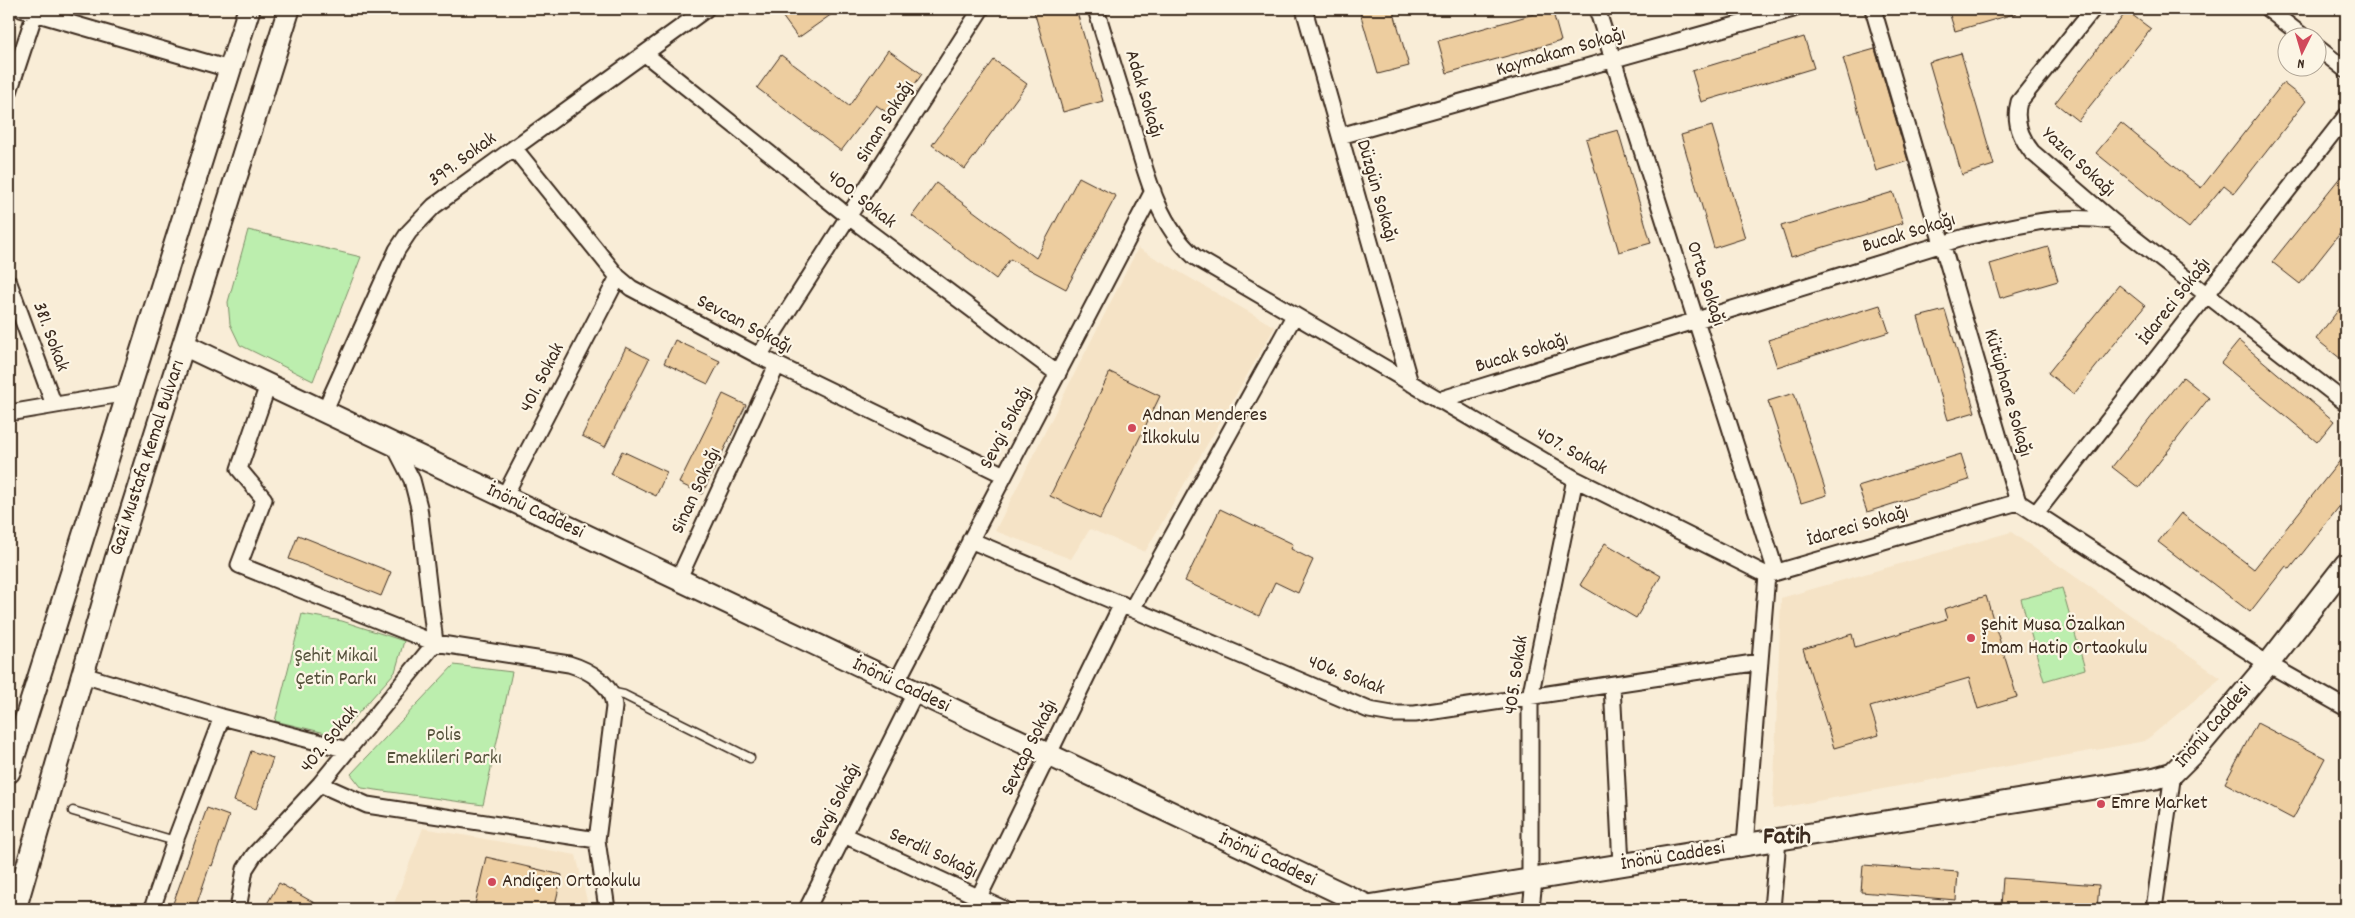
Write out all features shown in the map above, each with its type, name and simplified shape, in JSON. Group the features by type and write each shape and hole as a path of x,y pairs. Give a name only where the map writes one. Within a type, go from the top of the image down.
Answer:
{"street":[{"name":"Gazi Mustafa Kemal Bulvarı","path":"9,772 249,9"},
{"name":"Gazi Mustafa Kemal Bulvarı","path":"15,909 116,559 289,9"},
{"name":"399. Sokak","path":"324,412 397,250 409,232 434,206 706,9"},
{"name":"Adak Sokağı","path":"1096,9 1153,191"},
{"name":"Düzgün Sokağı","path":"1304,9 1410,383"},
{"name":"Orta Sokağı","path":"1597,9 1696,321 1772,573"},
{"name":"Kaymakam Sokağı","path":"1340,136 1793,9"},
{"name":"Kütüphane Sokağı","path":"1873,9 2018,502"},
{"name":"Yazıcı Sokağı","path":"2093,9 2019,102 2017,119 2022,138 2032,152 2112,221"},
{"path":"2268,9 2292,28"},
{"path":"9,92 32,10 229,69"},
{"name":"Sinan Sokağı","path":"759,356 849,218 977,11"},
{"name":"400. Sokak","path":"644,54 849,218 1058,374"},
{"path":"2328,56 2346,70"},
{"name":"İdareci Sokağı","path":"2036,513 2346,116"},
{"name":"Sevcan Sokağı","path":"514,148 618,278 643,294 759,356 1004,475"},
{"name":"407. Sokak","path":"1153,191 1167,223 1188,251 1204,263 1575,479 1772,573"},
{"name":"Sevgi Sokağı","path":"896,683 1153,191"},
{"name":"Bucak Sokağı","path":"1439,400 1965,238 2051,219 2078,217 2112,221"},
{"path":"2112,221 2346,403"},
{"name":"401. Sokak","path":"504,497 618,278"},
{"name":"381. Sokak","path":"9,283 54,405"},
{"name":"Sevtap Sokağı","path":"976,903 1048,756 1127,606 1294,316"},
{"name":"İnönü Caddesi","path":"184,346 896,683 1361,907 2156,778 2173,773 2196,751 2268,664 2346,564"},
{"name":"Sinan Sokağı","path":"678,580 777,365"},
{"path":"268,385 239,469 264,498 239,565 435,643 569,664 596,678 610,692 614,707 597,840 607,909"},
{"path":"9,413 127,394"},
{"path":"394,445 412,480 420,507 435,643"},
{"name":"405. Sokak","path":"1531,909 1530,697 1575,479"},
{"path":"2018,502 2268,664 2346,708"},
{"name":"İdareci Sokağı","path":"1772,573 2018,502"},
{"name":"406. Sokak","path":"970,540 1375,711 1415,714 1760,662"},
{"path":"1745,845 1760,662 1772,573"},
{"name":"402. Sokak","path":"238,909 243,877 249,862 320,784 435,643"},
{"path":"83,675 222,717 348,750"},
{"path":"1612,684 1621,865"},
{"name":"Sevgi Sokağı","path":"807,909 915,693"},
{"path":"152,909 175,841 222,717"},
{"path":"2154,909 2173,773"},
{"path":"320,784 368,805 597,840"},
{"name":"Serdil Sokağı","path":"844,835 976,903 1004,909"},
{"path":"1772,909 1778,840"}],"lane":[{"path":"610,692 624,695 750,758"},
{"path":"73,811 175,841"}],"shaded area":[{"name":"Adnan Menderes İlkokulu","path":"1138,248 1275,327 1145,552 1090,529 1071,559 995,531"},
{"name":"Şehit Musa Özalkan İmam Hatip Ortaokulu","path":"2011,532 2221,678 2145,741 1773,809 1781,598"},
{"name":"Andiçen Ortaokulu","path":"423,828 576,855 589,909 392,909"}],"green space":[{"path":"248,230 361,257 313,381 240,345 230,324 228,302"},
{"path":"2062,588 2085,669 2044,681 2021,599"},
{"name":"Şehit Mikail Çetin Parkı","path":"302,614 342,621 404,641 395,672 338,736 275,721"},
{"name":"Polis Emeklileri Parkı","path":"454,665 512,672 483,805 362,788 351,774"}],"building":[{"path":"777,9 839,9 798,38"},
{"path":"1043,9 1076,9 1103,101 1063,112 1034,11"},
{"path":"1359,9 1393,9 1409,66 1378,74"},
{"path":"1552,9 1561,41 1447,73 1438,41"},
{"path":"1948,9 2016,9 2017,13 1955,31"},
{"path":"2127,11 2151,29 2078,121 2055,103"},
{"path":"1804,37 1814,68 1701,102 1692,71"},
{"path":"1875,49 1908,161 1876,171 1843,58"},
{"path":"888,50 922,74 892,116 876,105 841,151 757,88 781,55 849,106"},
{"path":"1961,53 1994,165 1962,175 1929,62"},
{"path":"994,60 1027,84 965,169 932,145"},
{"path":"2283,83 2306,101 2234,193 2224,185 2189,228 2096,153 2121,123 2201,188"},
{"path":"1712,126 1745,238 1714,248 1681,135"},
{"path":"1618,130 1651,243 1619,252 1586,139"},
{"path":"2346,170 2346,226 2300,284 2272,262"},
{"path":"1079,177 1116,196 1066,289 1010,259 996,279 912,216 936,183 1036,258"},
{"path":"1893,192 1903,223 1791,257 1781,226"},
{"path":"2048,247 2058,281 2000,298 1990,264"},
{"path":"2119,285 2145,306 2074,394 2048,373"},
{"path":"2346,300 2346,363 2316,339"},
{"path":"1880,305 1889,332 1777,367 1768,340"},
{"path":"1945,310 1975,412 1948,420 1918,317"},
{"path":"675,340 720,361 708,384 664,363"},
{"path":"2239,341 2334,421 2317,442 2221,363"},
{"path":"626,347 649,359 605,447 582,436"},
{"path":"1110,372 1160,396 1100,519 1050,496"},
{"path":"2183,377 2209,398 2139,488 2112,467"},
{"path":"1794,393 1827,495 1801,503 1768,401"},
{"path":"723,394 746,405 702,494 679,483"},
{"path":"622,451 667,472 656,496 611,474"},
{"path":"2346,453 2346,498 2290,569 2286,566 2250,612 2158,542 2181,513 2254,569"},
{"path":"1961,454 1969,480 1867,512 1858,486"},
{"path":"1220,509 1293,544 1291,549 1313,560 1298,593 1275,582 1259,616 1185,581"},
{"path":"298,535 391,572 381,596 289,559"},
{"path":"1605,543 1661,576 1636,618 1580,585"},
{"name":"Şehit Musa Özalkan İmam Hatip Ortaokulu","path":"1986,596 2017,697 1978,709 1969,678 1870,707 1879,735 1834,748 1803,649 1852,634 1855,647 1947,619 1944,609"},
{"path":"2257,723 2325,758 2293,819 2225,783"},
{"path":"251,751 273,758 256,809 234,801"},
{"path":"207,808 229,816 212,866 210,865 195,909 171,909"},
{"path":"486,857 562,875 554,909 474,909"},
{"path":"1863,865 1958,872 1956,900 1861,892"},
{"path":"2003,878 2099,885 2097,909 2001,906"},
{"path":"279,883 325,909 264,909"}],"place":[{"name":"Adnan Menderes İlkokulu","path":"1132,428"},
{"name":"Şehit Musa Özalkan İmam Hatip Ortaokulu","path":"1971,638"},
{"name":"Emre Market","path":"2101,804"},
{"name":"Andiçen Ortaokulu","path":"492,882"}],"district":[{"name":"Fatih","path":"1787,838"}]}
